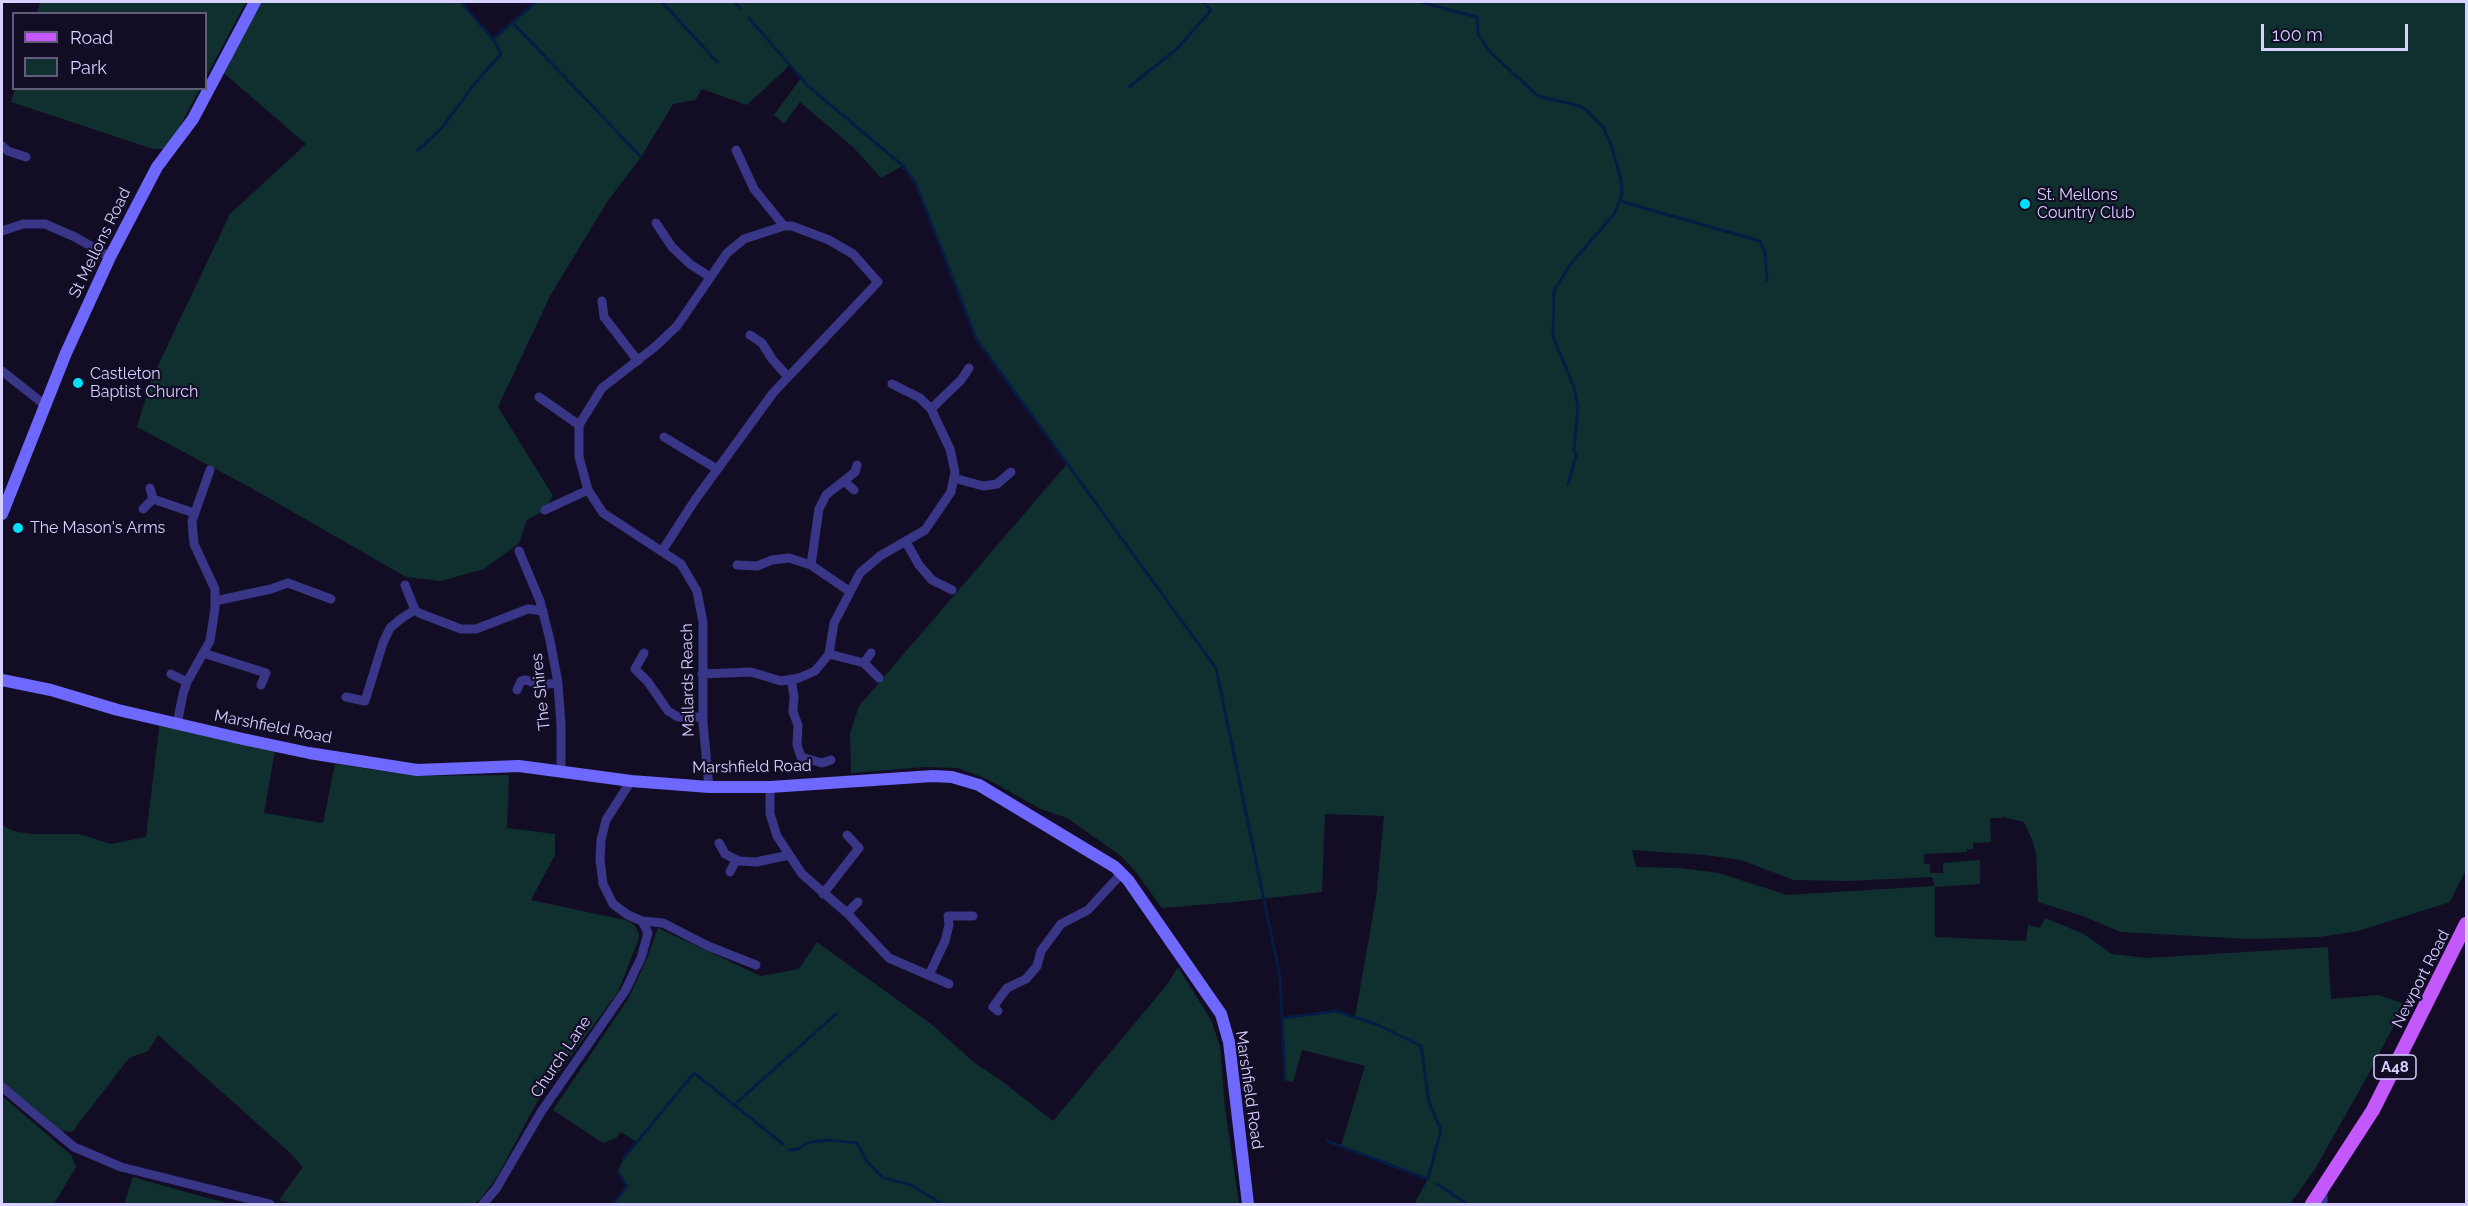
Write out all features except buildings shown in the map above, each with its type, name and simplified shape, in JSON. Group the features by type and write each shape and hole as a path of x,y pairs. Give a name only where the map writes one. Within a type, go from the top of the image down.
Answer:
{"main road":[{"name":"Newport Road","path":"2312,1204 2373,1110 2466,924"}],"street":[{"name":"St Mellons Road","path":"2,514 66,352 110,257 157,167 193,119 255,2"},
{"path":"2,146 8,151 26,157"},
{"path":"736,150 754,189 784,226"},
{"path":"656,223 690,264 710,276"},
{"path":"2,231 23,224 45,224 75,237 110,257"},
{"path":"539,398 579,425 602,388 638,361 677,326 727,253 744,239 784,226 792,226 829,240 853,255 878,282 773,393 717,469 662,551"},
{"path":"602,301 604,317 638,361"},
{"path":"750,335 762,343 788,377"},
{"path":"931,409 957,384 969,368"},
{"path":"2,371 45,405"},
{"path":"949,377 957,384"},
{"path":"702,674 751,672 781,681 791,680 815,671 829,654 834,623 860,573 880,556 925,530 938,512 951,492 954,478 955,472 950,449 931,409 920,398 892,384"},
{"name":"Mallards Reach","path":"579,425 579,457 588,490 603,513 681,564 697,591 703,622 703,717 709,787"},
{"path":"664,437 717,469"},
{"path":"812,565 819,509 826,495 855,472 857,465"},
{"path":"177,724 187,682 210,641 215,589 202,567 194,544 192,521 210,470"},
{"path":"954,478 983,486 997,484 1011,472"},
{"path":"844,481 854,490"},
{"path":"150,488 153,499"},
{"path":"545,510 588,490"},
{"path":"153,499 194,513"},
{"path":"143,509 153,499"},
{"path":"906,542 919,565 932,580 952,590"},
{"name":"The Shires","path":"519,551 543,611 558,683 561,770"},
{"path":"737,565 757,566 772,560 789,558 812,565 849,591"},
{"path":"924,589 932,580"},
{"path":"215,601 288,583 332,599"},
{"path":"405,585 415,610 433,620 460,629 476,629 528,609 543,611"},
{"path":"346,697 365,701 390,628 415,610"},
{"path":"203,653 266,673 261,685"},
{"path":"644,653 635,669 648,681 668,711 678,717 703,717"},
{"path":"864,663 871,653"},
{"path":"829,654 864,663 879,678"},
{"path":"171,674 187,682"},
{"name":"Marshfield Road","path":"2,680 51,690 177,724 309,753 417,770 519,765 631,781 709,787 770,787 933,776 965,780 1002,798 1107,860 1122,873 1221,1014 1229,1042 1248,1204"},
{"path":"517,690 521,681 526,680 537,684 558,683"},
{"path":"791,680 794,696 793,712 798,725 796,744 801,757 822,763 831,760"},
{"path":"533,694 537,684"},
{"path":"631,781 606,820 600,860 603,884 613,903 628,915 642,921 663,923 708,946 756,965"},
{"path":"770,787 770,814 777,836 802,874 847,913 889,958 949,984"},
{"path":"824,894 859,848 847,835"},
{"path":"719,843 725,854 736,860 756,862 789,855"},
{"path":"730,872 736,860"},
{"path":"998,1011 993,1007 1007,988 1026,979 1037,966 1041,951 1061,924 1088,910 1122,873"},
{"path":"847,913 858,902"},
{"path":"929,975 945,941 949,925 948,916 973,916"},
{"name":"Church Lane","path":"483,1204 490,1199 541,1112 626,991 641,958 648,933 642,921"},
{"path":"2,1087 74,1147 121,1167 270,1204"},
{"path":"2323,1189 2323,1204"}],"green space":[{"path":"40,2 246,2 207,75 207,12 37,12"},
{"path":"255,2 461,2 493,38 535,2 2466,2 2466,870 2450,902 2358,931 2319,937 2248,939 2121,932 2083,916 2038,902 2036,854 2033,842 2024,822 2002,815 2002,818 1990,818 1991,842 1973,843 1973,849 1967,849 1967,852 1924,854 1924,864 1930,864 1930,873 1943,873 1943,863 1980,860 1980,884 1935,887 1935,937 2026,941 2028,925 2040,928 2045,918 2084,934 2112,954 2148,958 2328,947 2331,999 2378,995 2405,1004 2315,1169 2290,1204 1414,1204 1428,1179 1341,1146 1365,1066 1302,1050 1293,1082 1285,1080 1283,1018 1336,1011 1355,1017 1376,898 1384,816 1325,814 1322,892 1162,908 1136,872 1121,856 1067,818 1041,809 987,779 958,768 925,767 851,773 850,733 859,706 1067,464 977,340 916,184 902,166 881,178 853,147 800,102 784,124 774,115 801,78 790,65 747,105 702,89 695,100 673,104 641,157 607,202 550,296 498,407 553,496 545,510 527,520 519,543 484,569 441,581 406,577 253,489 137,427 152,378 230,214 306,144 218,68","holes":["1632,850 1741,860 1794,880 1847,881 1932,877 1935,886 1787,895 1719,873 1679,868 1636,867"]},
{"path":"15,90 199,90 173,139 165,149 153,149 11,102"},
{"path":"160,720 276,745 264,813 323,823 335,764 417,776 509,775 507,828 555,834 555,855 531,900 629,921 635,926 639,934 638,941 618,992 537,1102 498,1175 481,1199 473,1204 292,1204 279,1200 303,1167 158,1035 148,1051 129,1058 72,1132 62,1131 2,1082 2,825 13,831 31,834 79,834 111,844 146,837"},
{"path":"658,928 761,976 799,969 817,942 931,1024 976,1064 1053,1121 1166,986 1178,967 1211,1020 1220,1046 1225,1108 1239,1204 613,1204 627,1186 618,1171 623,1159 637,1142 621,1132 616,1138 603,1143 553,1110 628,999"},
{"path":"2,1096 71,1155 76,1167 54,1204 2,1204"},
{"path":"133,1177 189,1193 230,1204 124,1204"}],"waterway":[{"path":"417,151 441,129 476,82 501,54 493,39 461,2"},
{"path":"493,39 536,2"},
{"path":"662,2 717,62"},
{"path":"735,2 740,8"},
{"path":"1129,87 1178,48 1211,10 1203,2"},
{"path":"1420,2 1477,17 1478,34 1490,52 1538,96 1580,106 1586,110 1603,127 1611,145 1621,179 1622,195 1614,214 1569,266 1554,291 1553,337 1574,387 1578,407 1574,449 1576,456 1568,484"},
{"path":"749,18 808,86 902,165 916,184 977,340 1216,668 1280,977 1285,1080"},
{"path":"512,22 641,157"},
{"path":"1620,201 1760,241 1765,253 1767,280"},
{"path":"1283,1018 1336,1011 1378,1025 1421,1046 1429,1102 1441,1130 1428,1179 1327,1141"},
{"path":"734,1105 836,1014"},
{"path":"623,1159 694,1073 783,1144"},
{"path":"789,1150 798,1149 810,1142 829,1140 857,1143 866,1160 883,1178 911,1185 942,1204"},
{"path":"613,1204 627,1186 618,1171"},
{"path":"1437,1184 1467,1204"}],"place":[{"name":"St. Mellons Country Club","path":"2025,204"},
{"name":"Castleton Baptist Church","path":"78,383"},
{"name":"The Mason's Arms","path":"18,528"}]}
